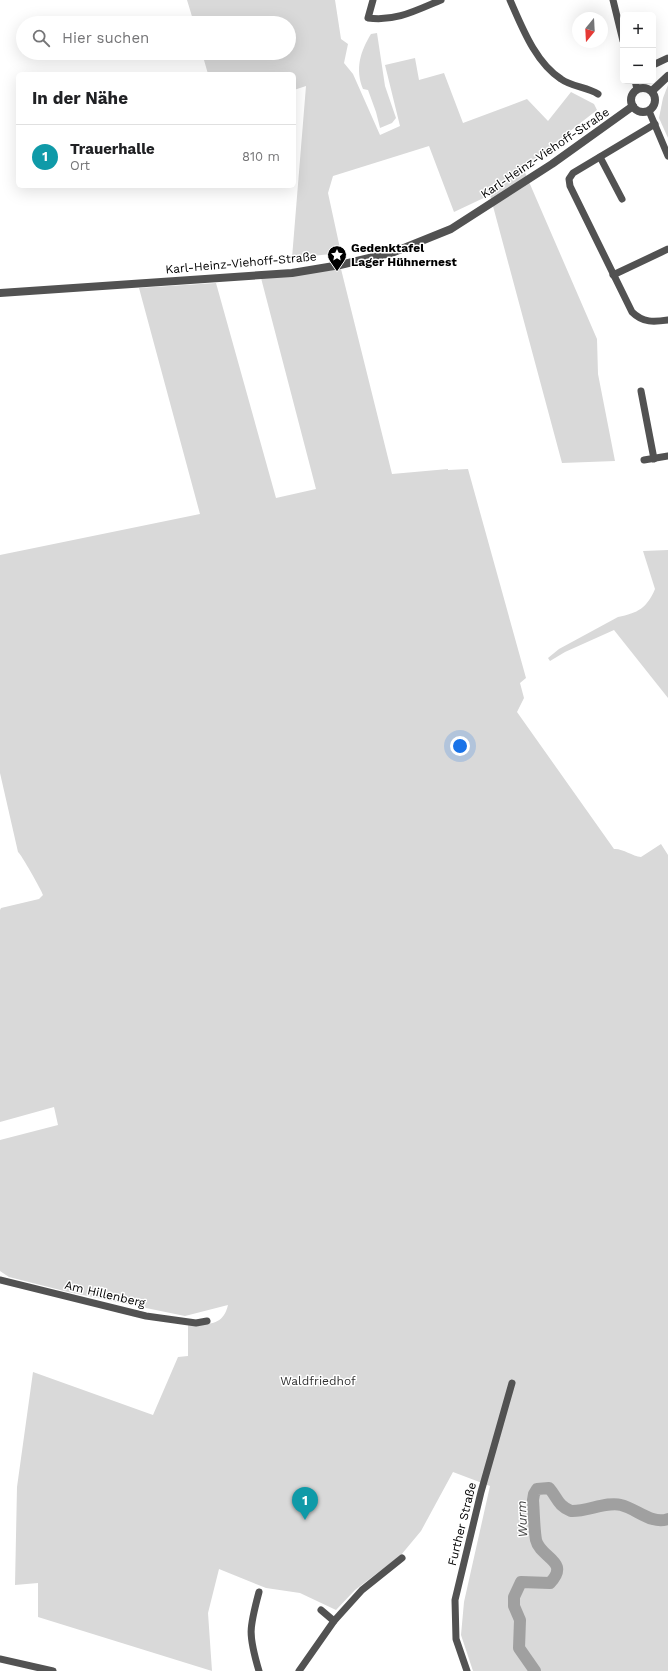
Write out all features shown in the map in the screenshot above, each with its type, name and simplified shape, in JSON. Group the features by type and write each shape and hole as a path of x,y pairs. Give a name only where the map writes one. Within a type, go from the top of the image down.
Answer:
{"street":[{"path":"373,0 368,18 388,20 400,17 441,0"},
{"path":"510,0 530,40 546,64 561,80 598,94"},
{"path":"613,0 620,29"},
{"path":"656,64 668,58"},
{"path":"652,91 668,76"},
{"path":"636,85 645,87 652,91 656,102 649,111 642,112 633,106 632,95 636,85"},
{"name":"Karl-Heinz-Viehoff-Straße","path":"0,293 292,273 340,265 394,252 451,229 552,164 633,106"},
{"path":"649,111 668,156"},
{"path":"655,124 573,173 569,179 570,186 632,312 636,316 650,322 668,320"},
{"path":"600,157 622,199"},
{"path":"613,275 668,249"},
{"path":"641,391 654,458"},
{"path":"644,460 668,456"},
{"name":"Am Hillenberg","path":"0,1280 146,1316 196,1323 207,1321"},
{"name":"Further Straße","path":"467,1671 456,1639 455,1600 481,1492 512,1383"},
{"path":"299,1671 334,1621 362,1590 402,1558"},
{"path":"259,1592 251,1620 250,1638 259,1671"},
{"path":"321,1610 334,1621"},
{"path":"0,1658 52,1671"}],"green space":[{"path":"187,0 335,0 341,39 348,44 344,63 353,74 380,135 400,126 385,65 415,58 419,80 444,73 463,123 527,99 548,121 571,92 594,104 597,110 523,168 597,339 598,374 615,461 562,463 490,195 454,212 429,146 333,176 328,193 341,253 292,258 306,86 296,89 296,72 207,72 204,60 296,60 296,16 192,16"},
{"path":"377,33 385,86 396,118 392,123 380,128 368,90 363,89 359,74 360,61 364,47 371,34"},
{"path":"668,85 668,138 659,118 663,98"},
{"name":"Waldfriedhof","path":"341,269 392,474 448,469 468,469 526,678 520,683 524,698 517,712 614,849 641,857 661,844 668,855 668,1671 473,1671 461,1635 464,1602 490,1486 453,1472 421,1531 401,1555 355,1590 336,1610 300,1593 266,1588 219,1569 208,1613 212,1671 38,1617 38,1583 15,1585 17,1487 33,1372 153,1415 178,1357 188,1356 188,1324 208,1324 218,1321 226,1312 228,1305 185,1316 68,1292 9,1277 0,1271 0,1140 58,1125 54,1107 0,1122 0,910 1,908 39,899 43,895 18,852 0,773 0,555 200,514 139,288 216,283 276,498 316,489 261,278"},
{"path":"668,550 668,698 614,630 565,652 550,661 548,658 559,649 618,617 631,614 641,609 649,601 655,589 643,551"}],"waterway":[{"name":"Wurm","path":"535,1671 519,1648 520,1620 514,1606 514,1597 521,1582 550,1583 556,1576 556,1564 543,1551 536,1540 533,1500 537,1489 549,1488 560,1504 571,1511 615,1504 627,1507 656,1520 668,1519"}],"place":[{"name":"Gedenktafel Lager Hühnernest","path":"337,272"},
{"name":"Trauerhalle","path":"305,1520"}]}
